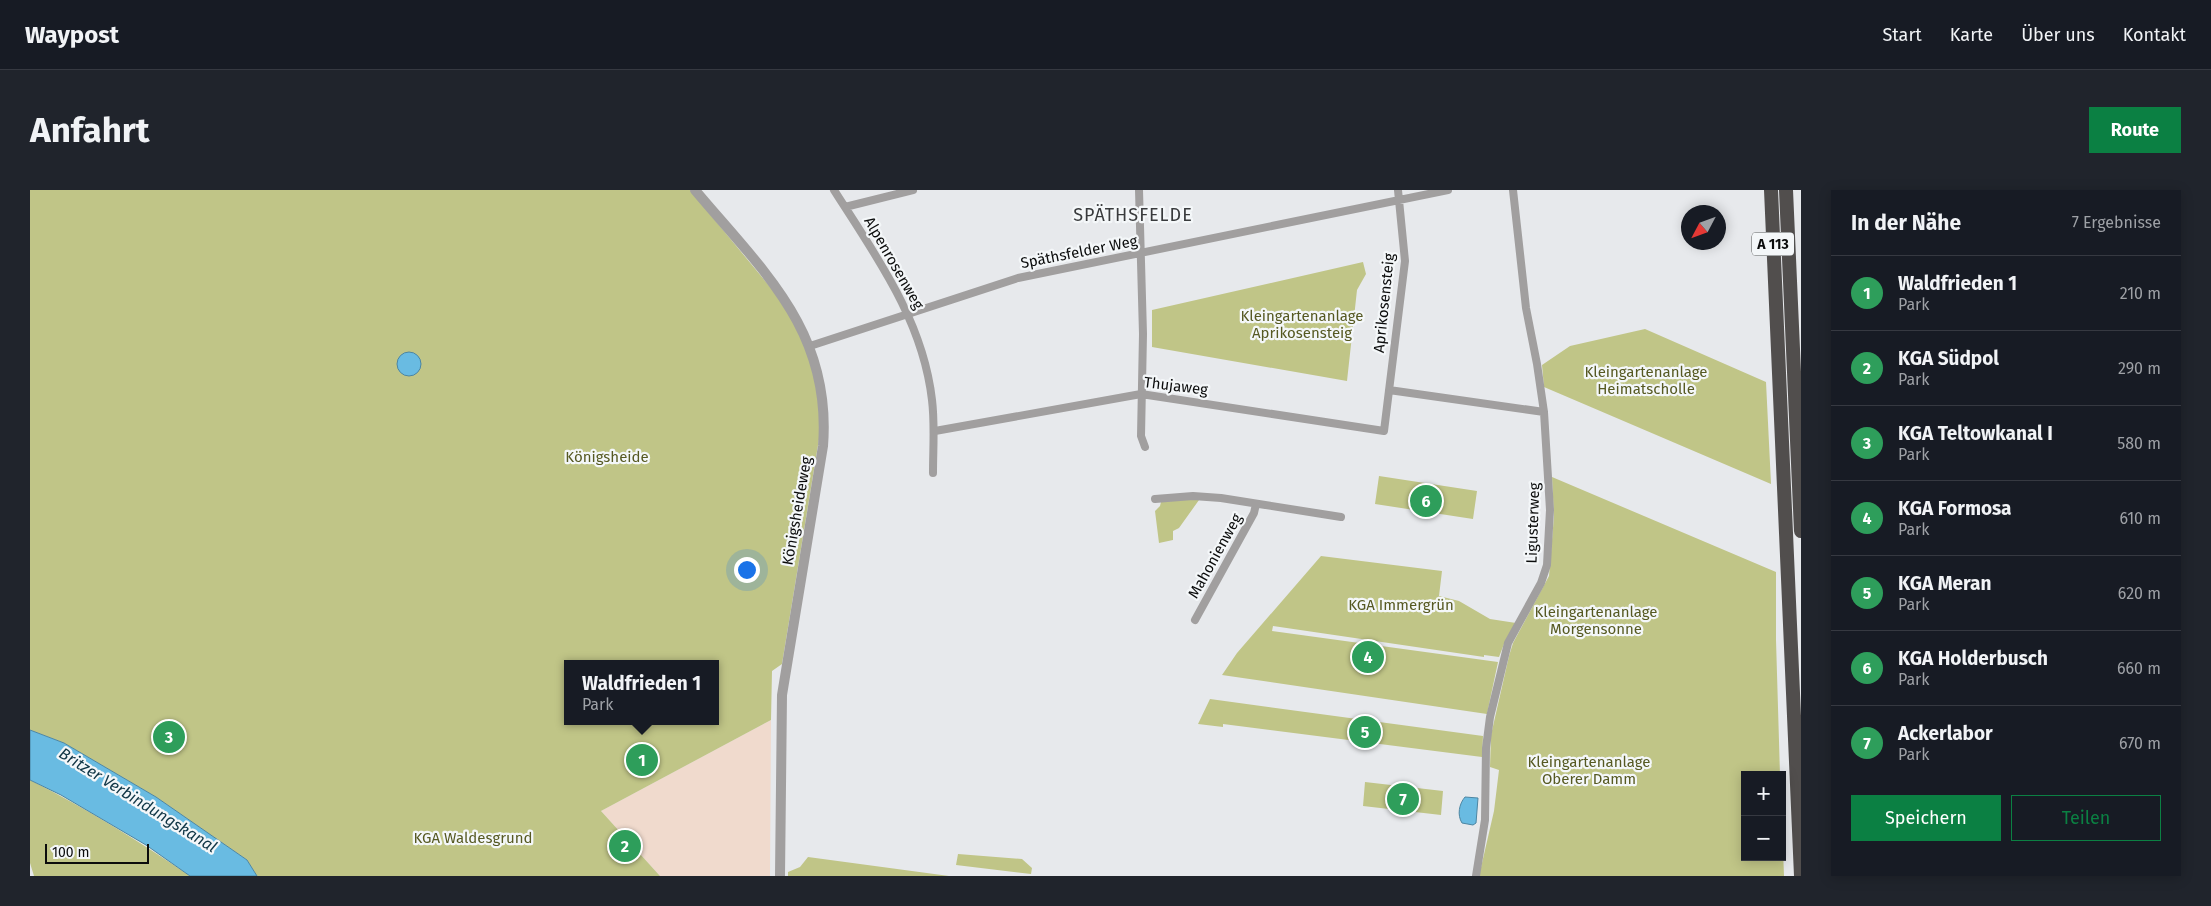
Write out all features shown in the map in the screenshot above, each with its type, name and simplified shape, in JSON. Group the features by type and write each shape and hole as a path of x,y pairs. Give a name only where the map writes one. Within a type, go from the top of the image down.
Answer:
{"highway":[{"name":"A 113","path":"1771,190 1801,876"},
{"name":"A 113","path":"1786,190 1801,531"}],"street":[{"name":"Königsheideweg","path":"695,190 780,292 802,328 810,346 821,386 824,432 782,694 780,876"},
{"name":"Alpenrosenweg","path":"834,190 894,285 909,314 926,365 932,399 935,431 933,473"},
{"path":"845,207 913,190"},
{"path":"1140,190 1143,334 1141,436 1145,447"},
{"name":"Aprikosensteig","path":"1384,431 1405,261 1398,190"},
{"name":"Späthsfelder Weg","path":"810,346 1018,278 1448,190"},
{"name":"Ligusterweg","path":"1476,876 1485,820 1486,738 1508,643 1541,583 1547,565 1550,510 1544,412 1526,308 1513,190"},
{"path":"1389,390 1544,412"},
{"name":"Thujaweg","path":"935,431 1141,394 1384,431"},
{"name":"Mahonienweg","path":"1155,500 1193,496 1221,498 1341,517"},
{"name":"Mahonienweg","path":"1195,620 1254,513 1256,504"}],"shaded area":[{"path":"771,720 770,876 660,876 601,811"}],"green space":[{"name":"Königsheide","path":"30,190 690,190 780,299 804,341 818,392 820,433 782,664 772,671 771,720 601,811 660,876 257,876 247,860 156,797 64,743 30,730"},
{"name":"Kleingartenanlage Aprikosensteig","path":"1363,262 1366,274 1357,290 1347,381 1152,347 1152,310"},
{"name":"Kleingartenanlage Heimatscholle","path":"1645,329 1766,382 1771,484 1544,387 1542,365 1570,346"},
{"path":"1379,476 1477,491 1473,519 1375,504"},
{"path":"1552,477 1776,572 1780,771 1741,771 1741,861 1783,861 1784,876 1479,876 1494,811 1499,770 1490,767 1491,735 1513,643 1549,576 1554,516"},
{"path":"1199,500 1179,528 1173,531 1173,540 1159,543 1155,511 1161,502"},
{"name":"KGA Immergrün","path":"1321,556 1442,571 1439,596 1459,601 1490,619 1516,623 1499,657 1484,655 1484,657 1273,626 1272,631 1498,662 1487,714 1222,675 1237,653"},
{"path":"1210,699 1483,736 1482,757 1223,724 1223,727 1198,724"},
{"path":"30,780 112,825 190,876 34,876 30,863"},
{"path":"1365,782 1443,791 1441,815 1363,806"},
{"path":"958,854 1022,859 1032,868 1031,874 956,865"},
{"path":"808,857 949,876 788,876 788,872 800,867"}],"water":[{"path":"409,352 417,356 421,364 417,372 409,376 401,372 397,364 401,356"},
{"name":"Britzer Verbindungskanal","path":"30,730 64,743 156,797 247,860 257,876 190,876 146,845 61,795 30,780"},
{"path":"1465,797 1478,798 1476,823 1473,825 1462,823 1460,820 1459,810"}],"place":[{"name":"KGA Holderbusch","path":"1426,501"},
{"name":"KGA Formosa","path":"1368,657"},
{"name":"KGA Meran","path":"1365,732"},
{"name":"KGA Teltowkanal I","path":"169,737"},
{"name":"Waldfrieden 1","path":"642,760"},
{"name":"Ackerlabor","path":"1403,799"},
{"name":"KGA Südpol","path":"625,846"}],"district":[{"name":"SPÄTHSFELDE","path":"1133,215"}],"park label":[{"name":"Kleingartenanlage Morgensonne","path":"1596,620"},
{"name":"Kleingartenanlage Oberer Damm","path":"1589,770"},
{"name":"KGA Waldesgrund","path":"473,838"}]}
